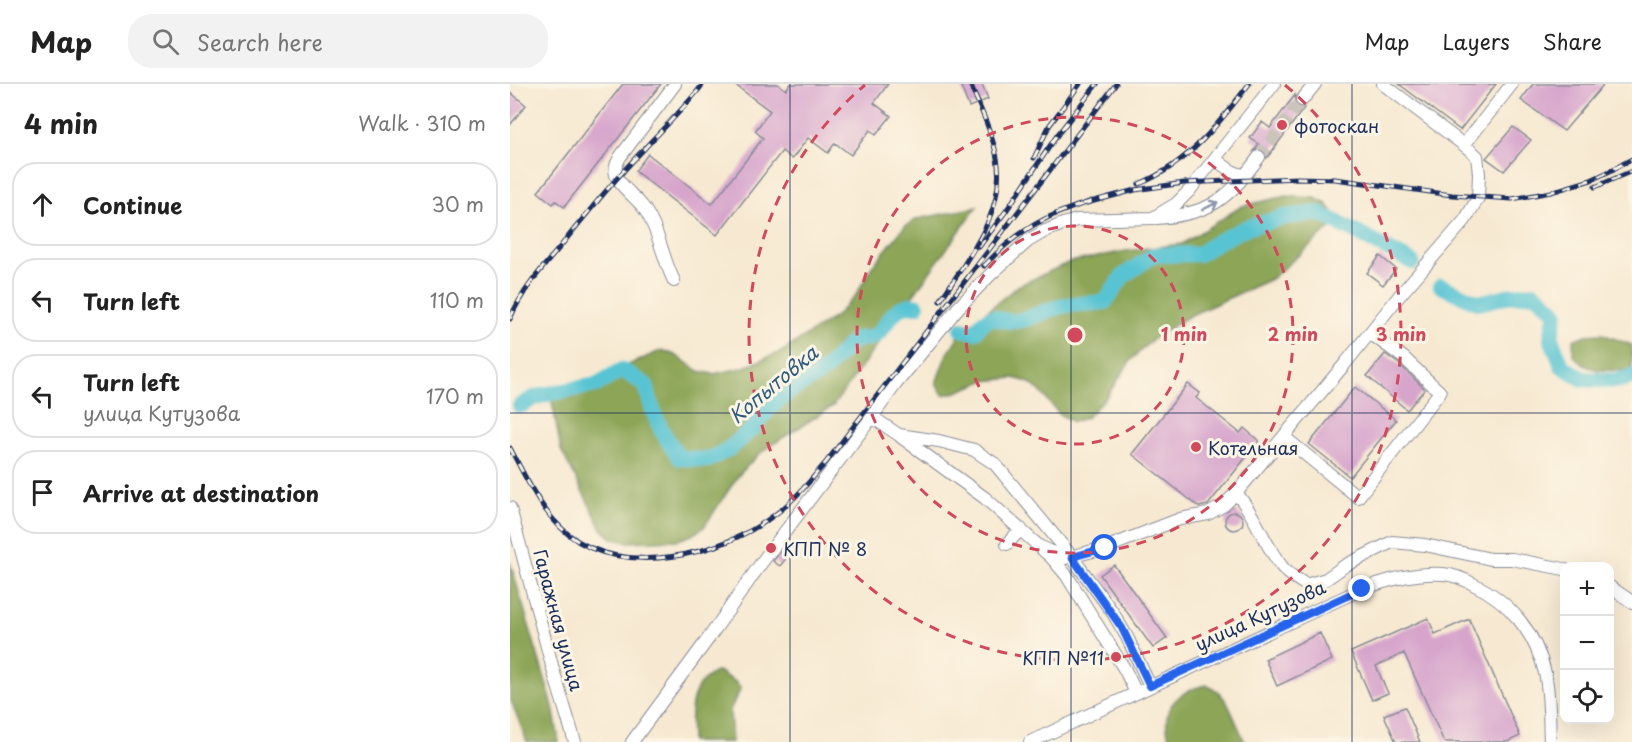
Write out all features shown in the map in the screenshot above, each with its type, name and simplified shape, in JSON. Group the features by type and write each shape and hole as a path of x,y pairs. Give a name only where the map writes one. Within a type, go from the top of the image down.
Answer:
{"street":[{"path":"674,281 667,269 653,222 636,198 617,178 615,171 620,157 675,84"},
{"path":"1153,218 1184,198 1274,84"},
{"path":"1302,100 1315,84"},
{"path":"1041,547 1065,558 1072,557 1105,548 1180,519 1208,514 1224,505 1284,437 1400,295 1465,220 1478,198 1477,156 1383,84"},
{"path":"1464,145 1512,84"},
{"path":"632,742 762,562 912,363 957,309 1013,253 1045,231 1077,220 1153,218 1202,210 1223,199 1246,175 1259,157"},
{"path":"1215,159 1234,173 1246,175"},
{"path":"1284,437 1358,497 1440,393 1404,358 1370,333"},
{"path":"872,417 985,498 1051,557 1067,576 1125,670 1136,693"},
{"path":"899,435 939,441 974,450 1000,470 1072,557 1122,628 1150,686"},
{"path":"1236,493 1284,570 1306,585 1326,579 1346,565 1392,542 1425,545 1560,568"},
{"name":"Гаражная улица","path":"510,508 575,742"},
{"path":"1046,526 1067,576"},
{"path":"1007,544 1021,529"},
{"name":"улица Кутузова","path":"1030,742 1362,589 1404,577 1444,574 1462,578 1491,594 1512,611 1528,632 1545,673 1548,689 1550,742"},
{"path":"1614,590 1632,602"}],"green space":[{"path":"1286,196 1315,198 1327,204 1336,216 1329,229 1271,279 1189,316 1153,339 1131,360 1107,396 1087,417 1073,422 1059,414 1040,391 1028,382 1014,378 984,381 943,395 936,383 946,356 961,332 1018,286 1070,262 1126,251 1182,244 1242,206"},
{"path":"977,207 833,406 759,454 738,476 704,527 678,540 627,542 613,539 602,529 561,450 552,402 553,390 594,380 662,350 675,355 699,371 713,374 742,368 783,351 835,317 856,295 871,268 905,226 917,219"},
{"path":"1602,334 1632,345 1632,371 1597,370 1584,365 1573,355 1573,340 1586,335"},
{"path":"510,562 553,706 559,742 527,742 510,698"},
{"path":"718,671 741,688 730,710 732,742 691,742 692,701 701,684"},
{"path":"1206,685 1218,691 1227,702 1245,742 1171,742 1167,721 1172,704 1186,692"}],"building":[{"path":"623,84 661,84 564,207 556,201 553,204 538,192"},
{"path":"734,84 778,84 786,90 790,84 888,84 874,103 891,116 876,135 870,130 851,155 835,143 828,153 808,138 792,159 782,151 717,235 635,171 648,154 712,204 763,138 755,131 770,111"},
{"path":"960,84 982,84 988,99 969,107"},
{"path":"1399,84 1496,84 1460,130"},
{"path":"1533,84 1604,84 1564,131 1521,100"},
{"path":"510,92 526,105 510,125"},
{"name":"фотоскан","path":"1295,95 1297,107 1304,108 1267,158 1263,150 1254,151 1259,144 1250,138 1262,122 1270,128"},
{"path":"1513,127 1531,140 1504,171 1486,158"},
{"path":"1380,256 1396,269 1383,285 1367,273"},
{"path":"1385,354 1425,389 1407,410 1367,376"},
{"name":"Котельная","path":"1188,384 1200,393 1196,398 1240,433 1244,428 1259,441 1208,505 1199,507 1132,454"},
{"path":"1355,387 1396,420 1350,477 1309,444"},
{"path":"1230,512 1238,512 1243,517 1241,528 1230,530 1225,525 1225,517"},
{"path":"780,552 787,557 780,566 773,561"},
{"path":"1114,565 1167,638 1153,648 1100,575"},
{"path":"1428,618 1435,634 1469,619 1520,736 1507,742 1444,742 1404,653 1376,666 1388,693 1372,700 1351,652"},
{"path":"1320,633 1332,660 1277,686 1265,659"},
{"path":"1405,707 1420,742 1396,742 1384,715"}],"waterway":[{"name":"Копытовка","path":"962,329 975,332 983,322 993,317 1012,321 1021,320 1062,306 1105,302 1123,276 1154,255 1199,254 1245,228 1285,217 1319,213 1412,262"},
{"name":"Копытовка","path":"1441,286 1479,303 1507,296 1534,293 1556,312 1551,338 1562,366 1583,379 1615,381 1632,377"},
{"name":"Копытовка","path":"520,406 547,394 596,385 622,370 646,385 659,424 680,458 708,460 729,449 752,429 768,410 789,392 826,369 851,343 858,339 871,338 879,333 894,313 901,308 917,306"}],"tunnel":[{"path":"1259,157 1302,100"}],"railway":[{"path":"510,319 532,281 591,209 703,84"},
{"path":"940,301 982,234 996,197 999,178 995,148 970,84"},
{"path":"1034,158 1049,126 1080,84"},
{"path":"979,247 1058,134 1097,84"},
{"path":"510,448 535,494 558,525 591,548 616,556 644,558 672,556 700,551 752,530 788,504 827,461 1116,84"},
{"path":"1139,184 1172,166 1201,142 1249,84"},
{"path":"1083,204 1135,190 1184,183 1298,178 1335,179 1452,195 1512,199 1551,192 1591,180 1632,159"},
{"path":"1595,187 1632,171"},
{"path":"984,266 1012,240 1035,224 1091,201"}],"place":[{"name":"фотоскан","path":"1282,125"},
{"name":"Котельная","path":"1196,447"},
{"name":"КПП № 8","path":"771,548"},
{"name":"КПП №11","path":"1116,657"}],"route":[{"path":"1105,548 1072,557 1113,613 1150,686 1362,589"}]}
